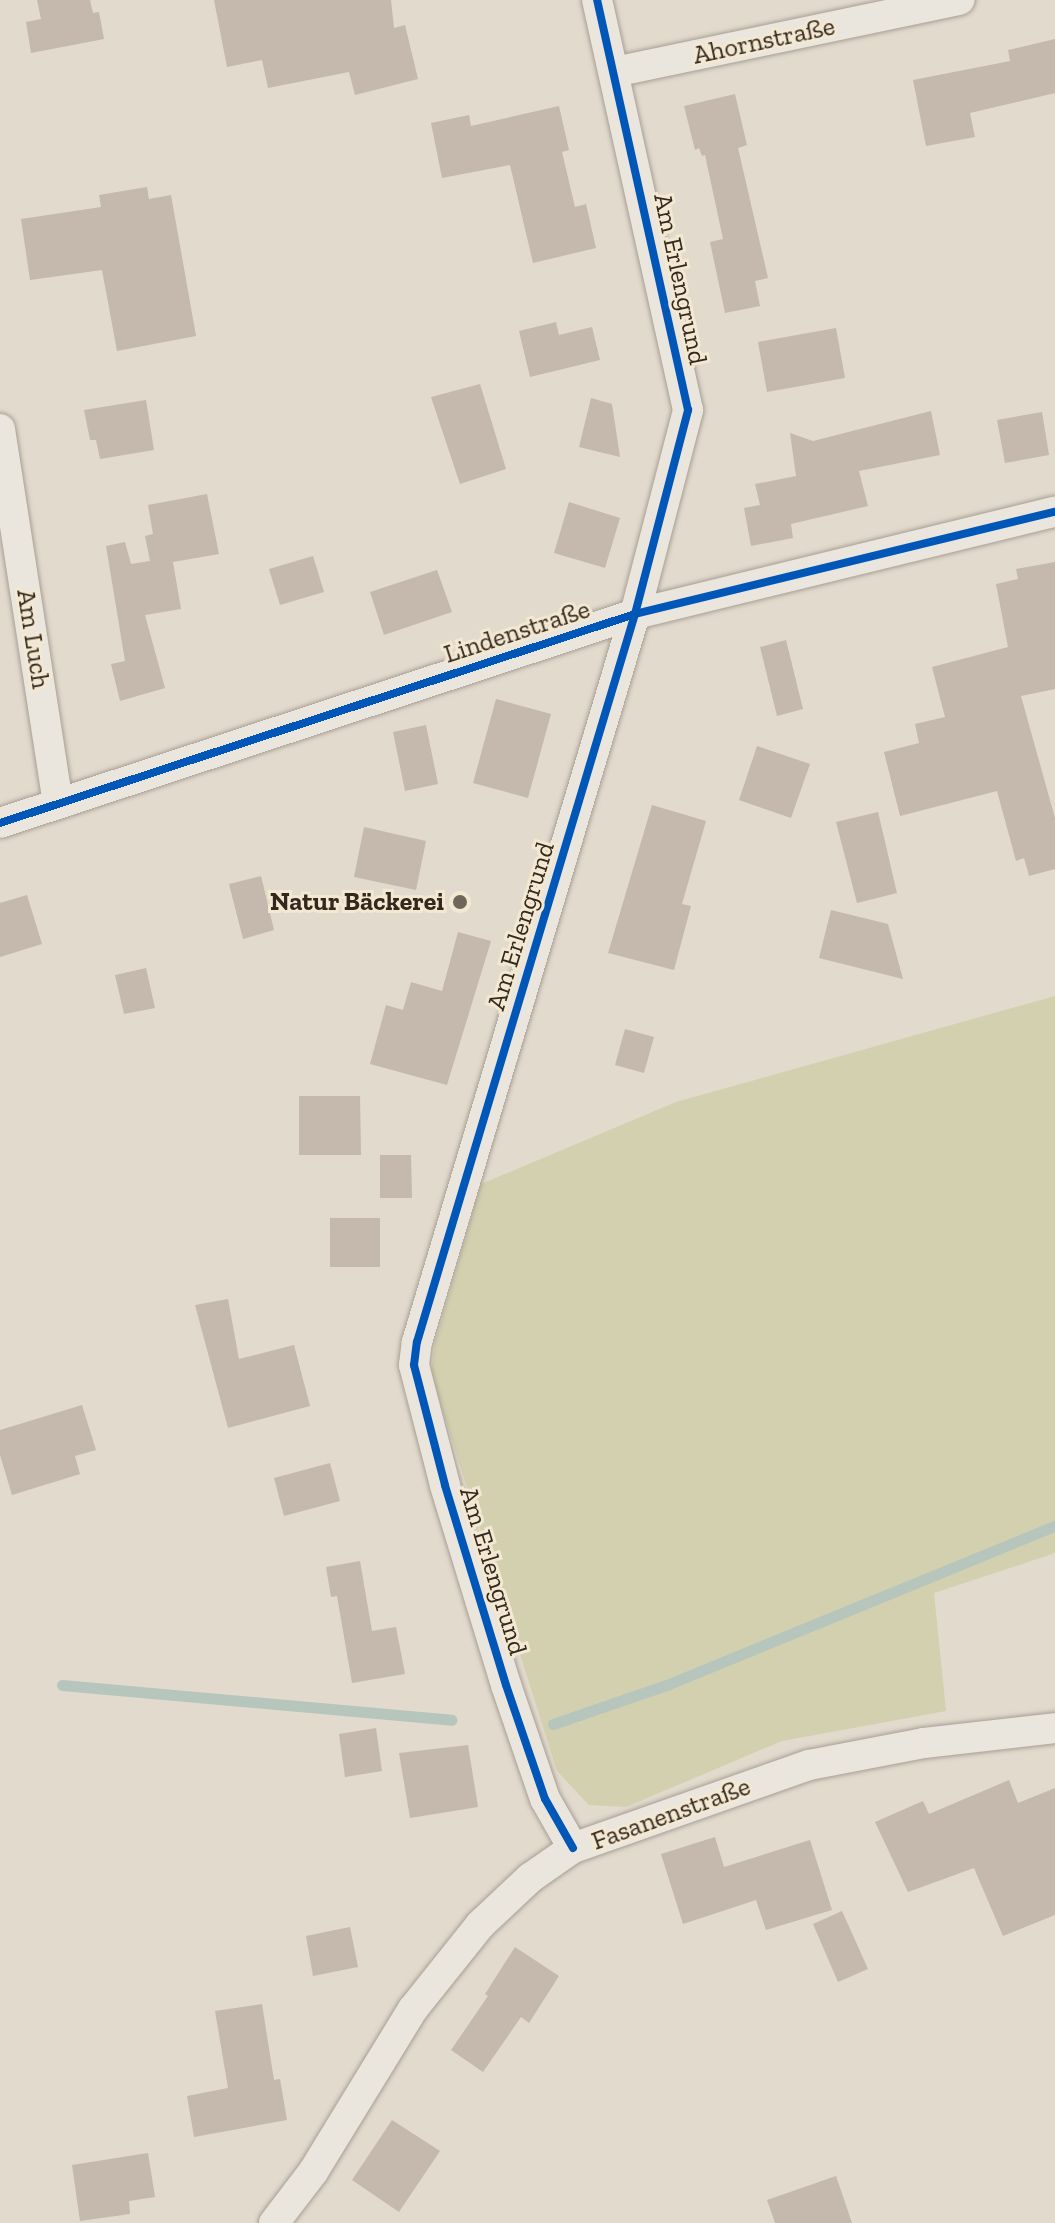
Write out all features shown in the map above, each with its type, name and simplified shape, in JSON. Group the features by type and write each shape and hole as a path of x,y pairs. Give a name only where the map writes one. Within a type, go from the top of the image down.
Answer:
{"street":[{"name":"Am Erlengrund","path":"573,1848 545,1799 506,1685 445,1485 414,1365 417,1342 635,614 688,410 597,0"},
{"name":"Ahornstraße","path":"614,72 960,0"},
{"name":"Am Luch","path":"0,429 58,803"},
{"name":"Lindenstraße","path":"0,823 635,614 1055,512"},
{"name":"Fasanenstraße","path":"274,2223 313,2172 413,2009 480,1925 530,1878 573,1848 809,1765 924,1743 1055,1728"}],"shaded area":[{"path":"1055,996 1055,1553 934,1593 946,1711 782,1741 626,1807 589,1805 557,1771 431,1374 435,1343 481,1184 676,1102"}],"building":[{"path":"37,0 90,0 93,13 99,12 104,39 31,53 26,22 41,19"},
{"path":"214,0 391,0 394,28 405,25 418,79 355,95 349,72 268,88 262,60 227,67"},
{"path":"1055,39 1055,93 970,113 975,137 926,146 913,80 1010,61 1008,50"},
{"path":"735,94 747,145 738,148 768,278 755,281 760,306 725,313 710,242 723,239 705,155 702,156 699,148 695,150 684,106"},
{"path":"559,106 569,150 562,152 575,207 586,204 596,248 533,263 510,165 442,178 431,123 469,115 471,126"},
{"path":"147,187 149,199 171,195 196,336 117,351 102,270 30,280 21,219 101,207 99,195"},
{"path":"556,322 559,335 592,327 600,360 530,377 519,331"},
{"path":"836,328 845,378 767,392 758,342"},
{"path":"480,384 506,469 460,484 431,397"},
{"path":"591,398 612,404 620,457 579,447"},
{"path":"146,400 154,450 100,459 96,440 90,440 84,410"},
{"path":"931,411 940,455 859,471 868,506 791,524 793,538 751,546 744,508 760,505 755,484 796,476 790,433 813,441"},
{"path":"1042,412 1049,455 1005,463 997,420"},
{"path":"207,494 219,554 173,562 181,609 145,615 165,688 120,701 111,664 125,661 106,546 125,542 131,564 150,561 145,536 153,534 148,505"},
{"path":"569,502 620,518 605,568 554,553"},
{"path":"313,556 324,592 280,605 269,569"},
{"path":"1055,562 1055,689 1021,696 1055,818 1055,869 1029,876 1024,858 1016,861 997,791 900,816 884,752 919,743 915,724 945,717 932,667 1008,647 996,584 1018,579 1016,569"},
{"path":"437,570 452,612 384,635 370,592"},
{"path":"786,640 803,709 777,716 760,647"},
{"path":"496,699 551,714 528,798 473,783"},
{"path":"426,725 438,784 405,791 393,732"},
{"path":"757,746 810,764 791,818 739,800"},
{"path":"652,805 706,821 682,904 691,906 674,970 608,953"},
{"path":"878,812 897,893 857,903 836,822"},
{"path":"364,827 426,841 416,890 354,877"},
{"path":"261,876 274,930 243,939 229,884"},
{"path":"27,895 42,944 0,957 0,903"},
{"path":"831,910 888,924 903,979 819,958"},
{"path":"458,932 491,941 447,1085 370,1064 386,1005 403,1010 411,982 442,991"},
{"path":"146,968 155,1008 124,1014 115,975"},
{"path":"625,1029 654,1037 644,1073 615,1065"},
{"path":"299,1096 360,1096 361,1155 299,1155"},
{"path":"380,1155 411,1155 412,1198 380,1198"},
{"path":"330,1218 380,1218 380,1267 330,1267"},
{"path":"228,1299 239,1359 294,1345 310,1406 228,1428 195,1305"},
{"path":"82,1405 96,1450 75,1456 80,1474 12,1495 0,1455 0,1430"},
{"path":"330,1463 340,1501 284,1516 274,1478"},
{"path":"360,1561 372,1631 396,1627 405,1674 352,1683 337,1596 331,1597 326,1567"},
{"path":"376,1728 382,1771 345,1777 339,1734"},
{"path":"468,1745 478,1807 410,1818 399,1753"},
{"path":"1009,1780 1018,1803 1055,1788 1055,1915 1003,1936 974,1868 908,1892 875,1822 923,1801 929,1814"},
{"path":"715,1837 724,1867 810,1840 832,1910 766,1930 756,1900 683,1924 661,1854"},
{"path":"842,1911 868,1969 838,1982 813,1924"},
{"path":"350,1927 358,1967 313,1976 306,1936"},
{"path":"515,1947 559,1976 529,2023 521,2017 483,2072 451,2050 488,1996 485,1994"},
{"path":"262,2004 274,2080 280,2079 287,2120 194,2137 187,2096 228,2088 215,2011"},
{"path":"392,2120 440,2151 399,2212 352,2180"},
{"path":"148,2153 155,2197 129,2201 130,2214 80,2221 72,2165"},
{"path":"836,2176 852,2223 775,2223 767,2200"}],"waterway":[{"path":"553,1724 669,1684 1055,1526"},
{"path":"62,1685 451,1720"}],"cycle path":[{"path":"573,1848 545,1799 506,1685 445,1485 414,1365 417,1342 635,614 688,410 597,0"},
{"path":"0,823 635,614 1055,512"}],"place":[{"name":"Natur Bäckerei","path":"460,902"}]}
